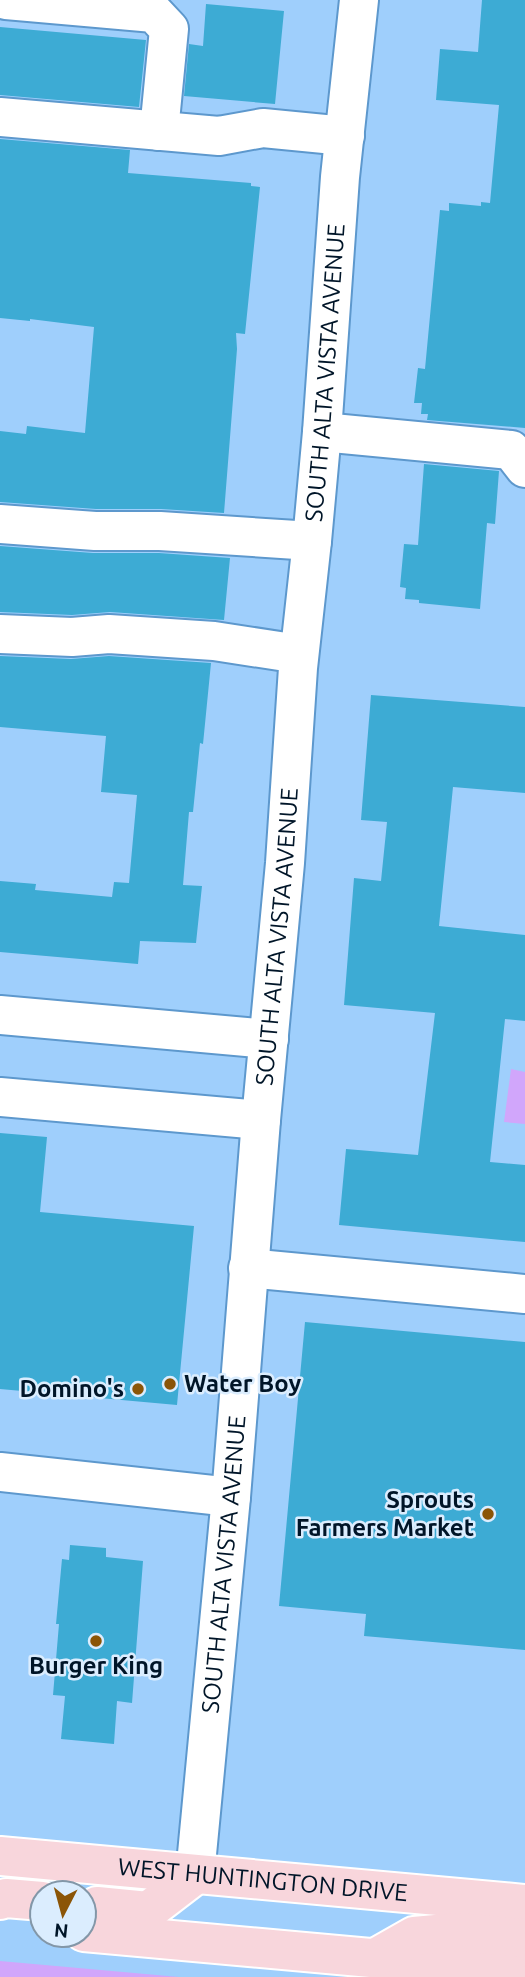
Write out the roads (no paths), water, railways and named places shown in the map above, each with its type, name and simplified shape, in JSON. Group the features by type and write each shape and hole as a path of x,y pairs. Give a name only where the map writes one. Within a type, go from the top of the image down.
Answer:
{"main road":[{"name":"WEST HUNTINGTON DRIVE","path":"0,1856 525,1904"},
{"path":"98,1906 148,1911 195,1875"},
{"path":"0,1900 28,1900"},
{"path":"0,1924 28,1927"},
{"path":"376,1958 414,1936 458,1932 525,1938"},
{"path":"98,1933 376,1958 506,1973"}],"street":[{"path":"6,0 155,13 170,29 159,131"},
{"name":"SOUTH ALTA VISTA AVENUE","path":"195,1875 231,1497 248,1268 285,863 299,654 322,432 340,177 359,0"},
{"path":"0,117 219,136 263,128 345,136"},
{"path":"322,432 511,450 525,468"},
{"path":"0,524 312,541"},
{"path":"0,634 72,637 109,634 214,641 299,654"},
{"path":"0,1015 268,1039"},
{"path":"0,1097 261,1120"},
{"path":"248,1268 525,1294"},
{"path":"0,1472 231,1497"}],"place":[{"name":"Water Boy","path":"170,1384"},
{"name":"Domino's","path":"138,1389"},
{"name":"Sprouts Farmers Market","path":"488,1514"},
{"name":"Burger King","path":"96,1641"}]}
